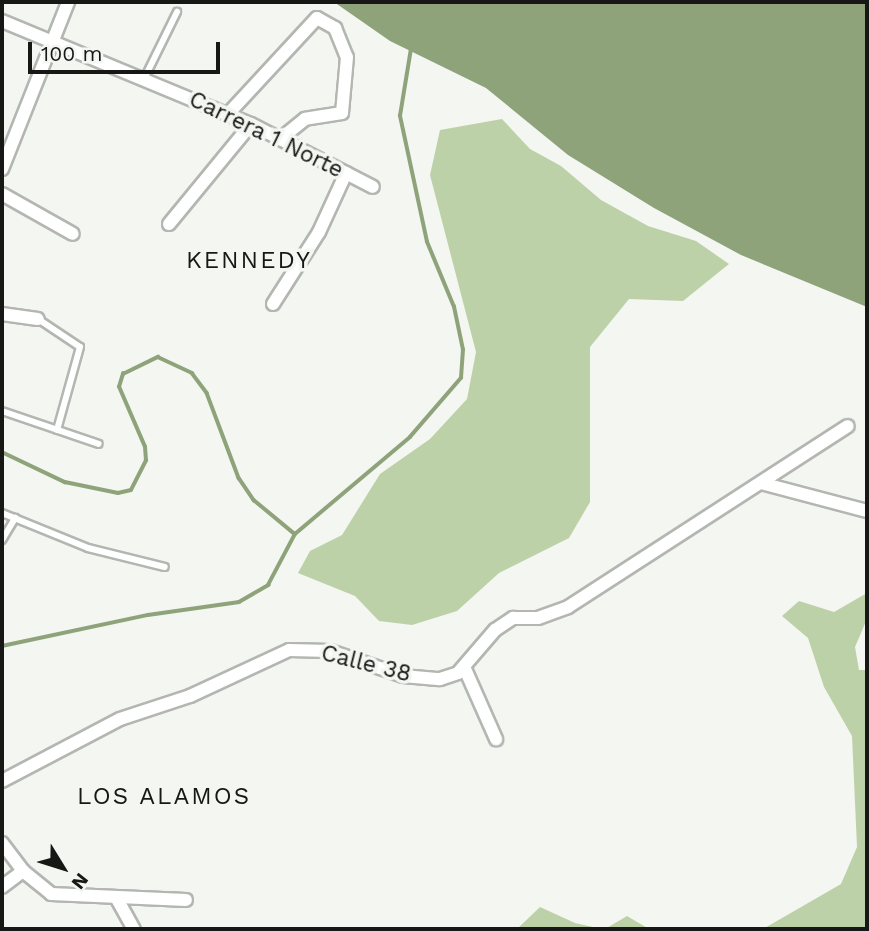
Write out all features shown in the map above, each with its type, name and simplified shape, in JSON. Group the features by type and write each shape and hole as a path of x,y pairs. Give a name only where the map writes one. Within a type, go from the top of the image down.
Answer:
{"street":[{"path":"2,169 68,2"},
{"path":"228,114 317,18 335,28 347,57 342,113 305,119 280,139"},
{"name":"Carrera 1 Norte","path":"2,21 251,124 373,187"},
{"path":"169,224 251,124"},
{"path":"273,304 319,232 346,173"},
{"path":"2,194 73,234"},
{"path":"2,314 38,319"},
{"path":"496,739 465,668 495,630 513,618 538,618 568,607 848,426"},
{"path":"761,483 867,511"},
{"name":"Calle 38","path":"2,781 120,719 190,696 289,650 330,651 403,676 440,679 465,668"},
{"path":"2,843 23,872 51,894 186,900"},
{"path":"2,887 23,872"},
{"path":"116,897 134,929"}],"lane":[{"path":"144,79 177,12"},
{"path":"38,319 80,347 57,430"},
{"path":"2,411 99,444"},
{"path":"2,513 88,548 164,567"},
{"path":"2,540 15,518"}],"shaded area":[{"path":"334,2 867,2 867,307 741,255 654,208 568,155 486,88 390,41"},
{"path":"502,119 530,149 561,166 601,200 648,226 696,241 729,264 683,301 629,299 590,347 590,502 569,538 499,573 457,611 412,625 379,621 355,596 298,573 310,551 342,535 380,474 430,439 467,399 476,352 430,175 440,130"},
{"path":"867,593 867,619 855,647 859,670 867,670 867,929 763,929 841,884 857,847 852,736 824,687 808,638 782,616 799,601 834,612"},
{"path":"540,907 575,923 602,929 517,929"},
{"path":"627,916 649,929 605,929"}],"waterway":[{"path":"2,646 148,615 239,602 268,585 295,534 410,437 461,378 463,350 454,307 427,242 400,116 411,49"},
{"path":"2,452 65,482 118,493 131,490 146,461 145,447 119,387 123,374 158,357 192,373 207,393 239,478 254,500 295,534"}],"district":[{"name":"KENNEDY","path":"249,261"},
{"name":"LOS ALAMOS","path":"164,797"}]}
